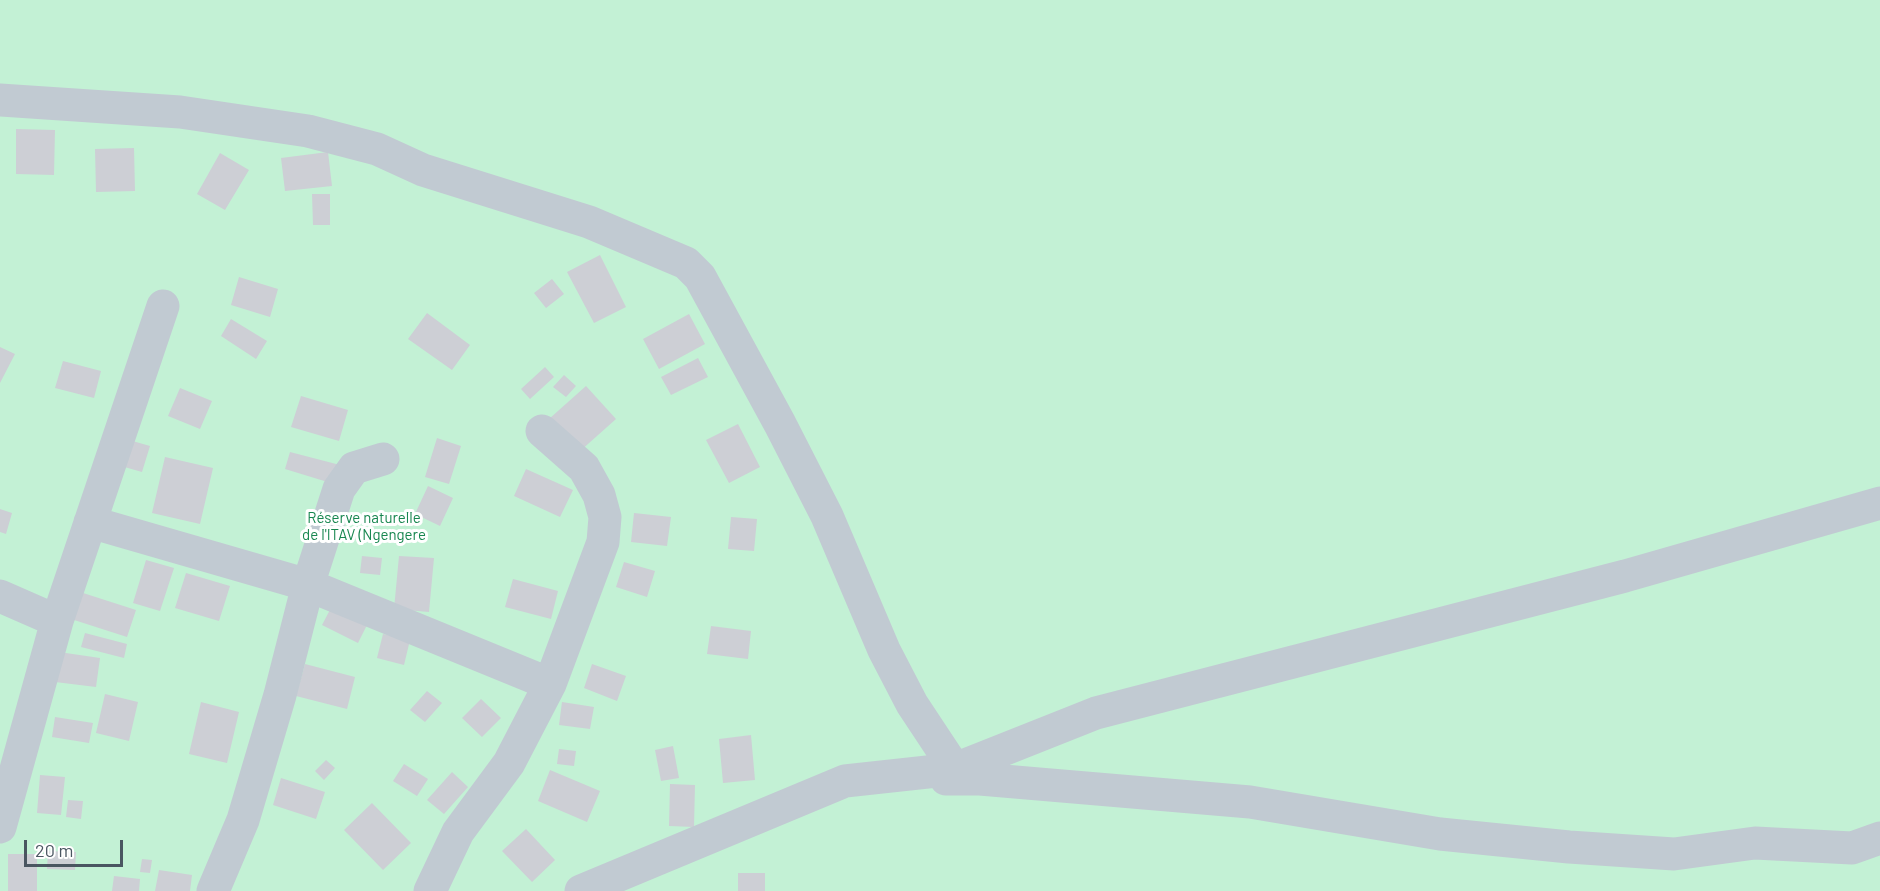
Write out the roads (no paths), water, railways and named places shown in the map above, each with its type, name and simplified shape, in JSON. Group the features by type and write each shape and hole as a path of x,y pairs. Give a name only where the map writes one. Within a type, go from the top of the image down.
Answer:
{"street":[{"path":"0,100 180,112 308,131 377,149 423,170 589,222 686,263 700,278 780,424 827,516 884,650 912,704 955,770"},
{"path":"0,827 57,621 163,306"},
{"path":"430,891 458,832 510,762 550,684 603,542 605,517 599,495 584,468 542,431"},
{"path":"213,891 243,820 280,695 308,585 339,489 354,468 383,459"},
{"path":"581,891 845,781 955,770 1096,713 1624,576 1880,503"},
{"path":"90,522 308,585 550,684"},
{"path":"0,596 57,621"},
{"path":"845,781 980,779 1238,801 1440,834 1569,847 1674,854 1755,843 1852,848 1880,838"}],"park label":[{"name":"Réserve naturelle de l'ITAV (Ngengere","path":"364,526"}]}
